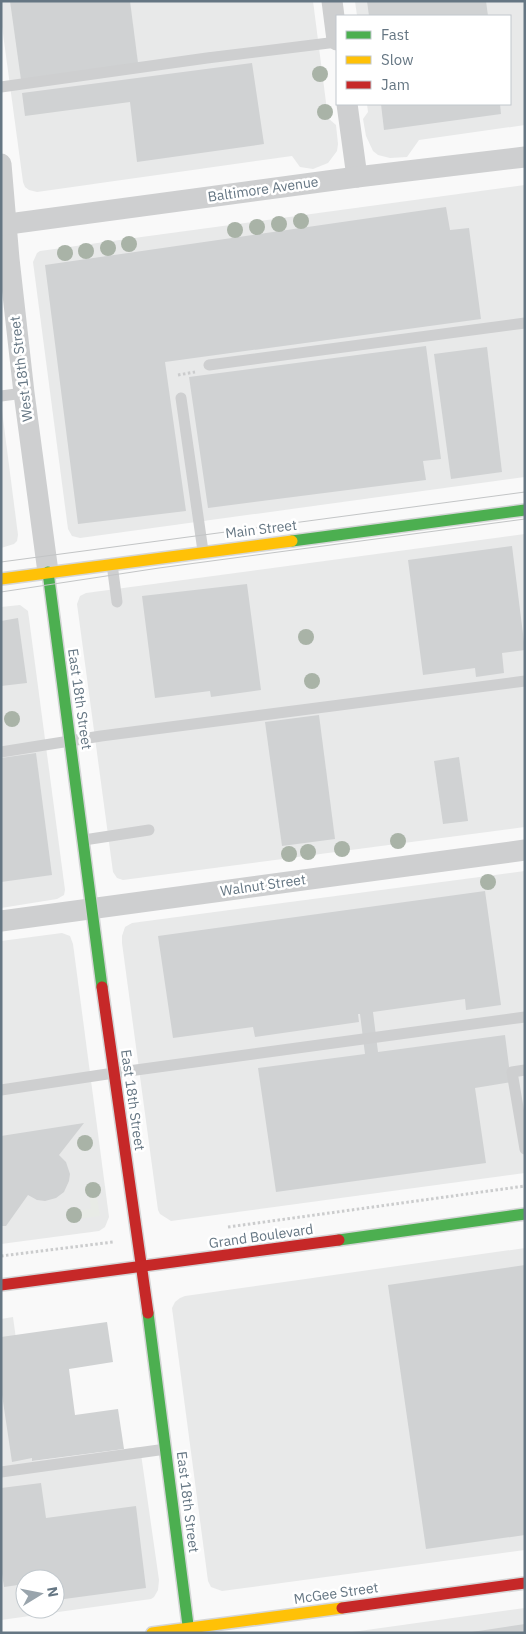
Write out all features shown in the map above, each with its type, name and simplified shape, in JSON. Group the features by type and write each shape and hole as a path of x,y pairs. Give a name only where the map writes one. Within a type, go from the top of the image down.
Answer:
{"main road":[{"name":"Main Street","path":"1,579 525,510"},
{"name":"East 18th Street","path":"48,572 189,1630"},
{"name":"Grand Boulevard","path":"1,1285 525,1214"},
{"name":"McGee Street","path":"152,1633 189,1630 525,1583"}],"street":[{"path":"332,1 336,33"},
{"path":"346,105 357,177"},
{"name":"Baltimore Avenue","path":"4,224 357,177 525,157"},
{"name":"West 18th Street","path":"1,164 4,224 48,572"},
{"name":"Walnut Street","path":"1,921 525,850"}],"lane":[{"path":"1,87 336,41"},
{"path":"209,365 525,323"},
{"path":"1,396 24,393"},
{"path":"182,398 203,551"},
{"path":"112,564 117,602"},
{"path":"1,752 101,736 525,681"},
{"path":"84,840 149,830"},
{"path":"1,1090 525,1017"},
{"path":"525,1070 512,1072 525,1149"},
{"path":"1,1472 166,1449"}],"path":[{"path":"226,1227 525,1186"},
{"path":"1,1256 107,1242 138,1240"}],"shaded area":[{"path":"1,1 313,1 328,118 336,125 337,151 328,163 313,169 300,167 292,156 37,192 29,190 23,182 1,19"},
{"path":"355,1 525,1 525,125 419,140 407,157 390,158 378,155 373,151 366,136 363,119 368,112 367,105 511,105 511,15 357,15"},
{"path":"525,185 525,477 80,538 72,536 68,529 33,262 37,253 40,251"},
{"path":"1,403 18,535 17,541 14,544 1,548"},
{"path":"525,534 525,827 123,880 117,878 113,872 77,604 80,596 86,593"},
{"path":"20,605 28,611 65,890 64,895 57,899 1,908 1,607"},
{"path":"525,871 525,1173 171,1221 160,1214 122,943 125,927 132,923"},
{"path":"62,933 70,936 73,944 109,1217 105,1227 99,1231 1,1244 1,941"},
{"path":"95,1185 100,1216 69,1220 68,1212 91,1209 88,1186"},
{"path":"525,1248 525,1550 222,1591 211,1587 208,1581 172,1308 175,1302 185,1296"},
{"path":"13,1317 33,1461 140,1447 159,1580 158,1590 151,1599 65,1611 65,1569 15,1569 15,1618 1,1620 1,1319"},
{"path":"525,1608 525,1633 345,1633"}],"building":[{"path":"10,1 130,1 138,63 21,80"},
{"path":"367,1 486,1 488,15 369,15"},
{"path":"252,63 264,144 137,162 130,102 25,116 22,93"},
{"path":"381,105 500,105 501,114 384,130"},
{"path":"446,207 450,230 469,228 481,319 165,362 186,511 78,524 45,265"},
{"path":"426,346 441,459 423,461 426,480 208,508 189,377"},
{"path":"487,347 502,472 451,479 434,354"},
{"path":"512,546 525,650 502,653 504,673 476,677 475,668 423,675 408,560"},
{"path":"247,584 261,690 211,697 210,691 155,698 142,596"},
{"path":"18,618 27,683 1,686 1,621"},
{"path":"319,715 335,839 282,846 265,722"},
{"path":"36,753 52,875 1,882 1,758"},
{"path":"459,757 468,821 443,824 434,761"},
{"path":"485,891 501,1005 466,1010 465,999 373,1012 378,1052 505,1035 511,1082 475,1088 486,1163 276,1192 258,1068 365,1054 360,1014 358,1014 359,1022 255,1037 253,1027 173,1038 158,936"},
{"path":"84,1123 59,1155 66,1162 70,1174 64,1192 56,1198 45,1201 37,1200 28,1195 6,1226 1,1226 1,1136"},
{"path":"525,1265 525,1535 426,1549 388,1285"},
{"path":"107,1322 113,1362 69,1369 75,1415 118,1409 124,1449 32,1461 32,1458 12,1462 1,1388 1,1337"},
{"path":"41,1483 46,1518 136,1506 146,1588 65,1599 65,1569 15,1569 15,1585 4,1587 1,1567 1,1488"},
{"path":"525,1624 525,1633 472,1633 472,1632"}],"tram line":[{"path":"1,562 525,492"},
{"path":"1,592 159,568 525,519"}],"traffic: fast":[{"path":"292,541 525,510"},
{"path":"48,572 102,987"},
{"path":"339,1240 525,1214"},
{"path":"148,1313 189,1633"}],"traffic: slow":[{"path":"1,579 292,541"},
{"path":"152,1633 342,1608"}],"traffic: jam":[{"path":"102,987 148,1313"},
{"path":"1,1285 339,1240"},
{"path":"342,1608 525,1583"}]}
